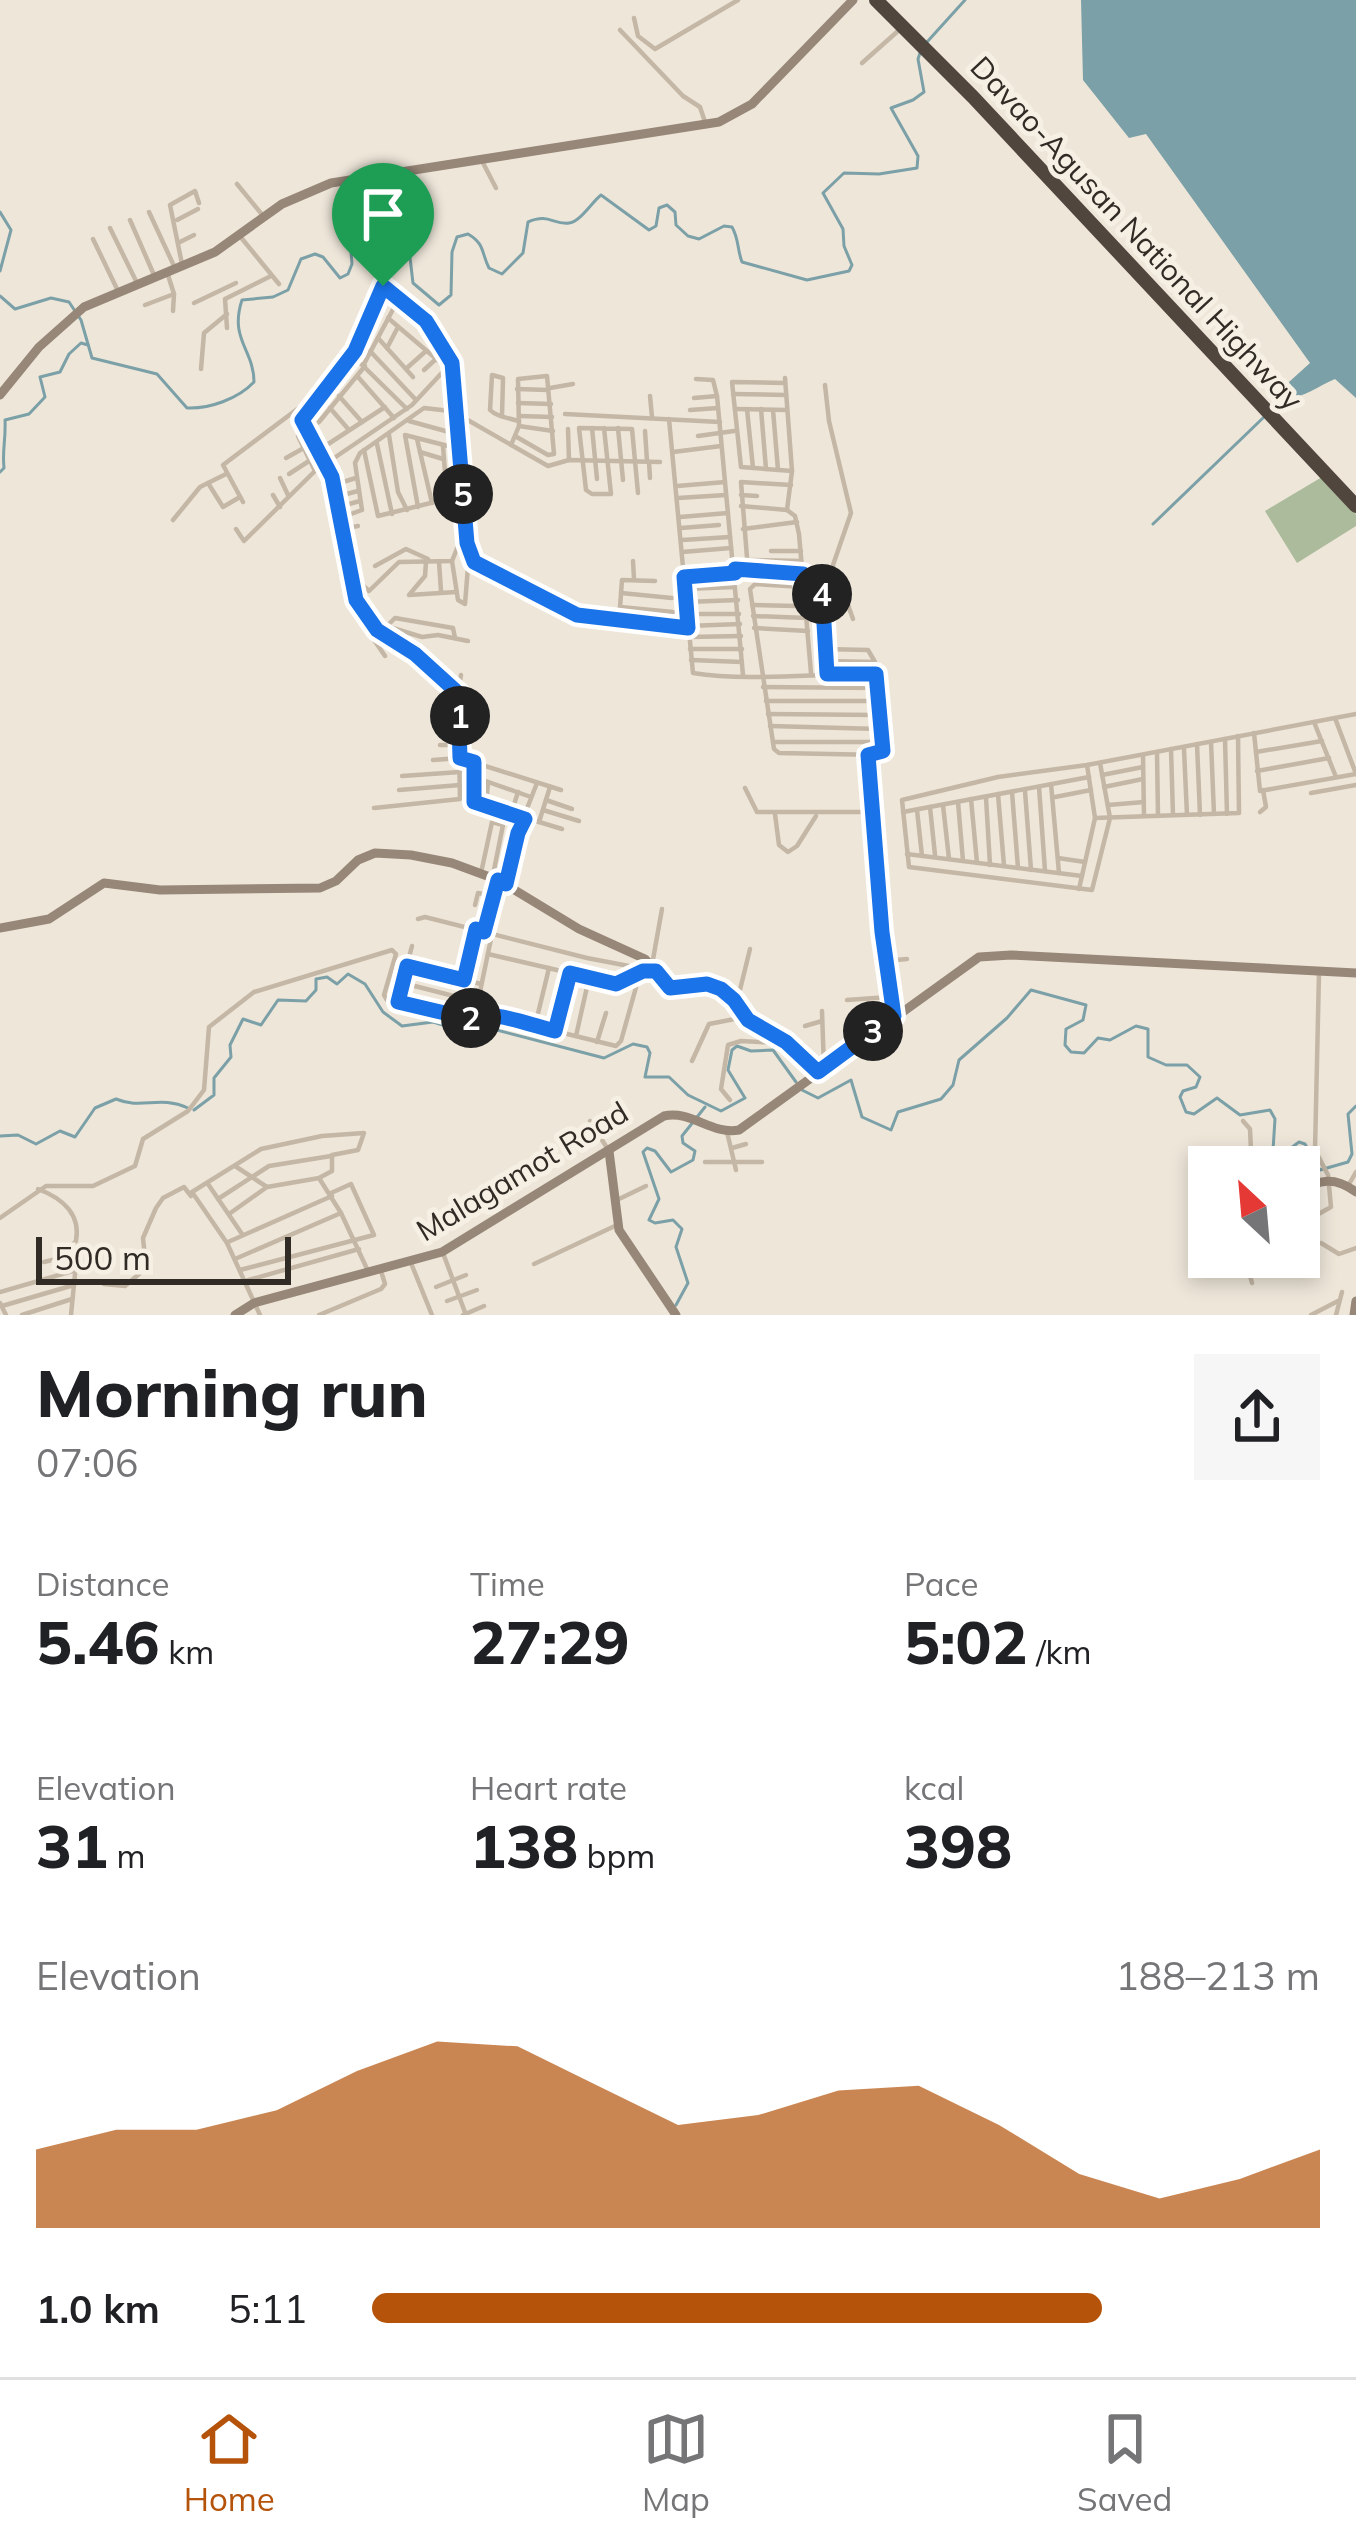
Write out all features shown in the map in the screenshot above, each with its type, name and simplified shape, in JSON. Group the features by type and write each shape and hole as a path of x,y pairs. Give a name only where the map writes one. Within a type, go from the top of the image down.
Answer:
{"highway":[{"name":"Davao-Agusan National Highway","path":"876,0 1356,506"}],"street":[{"path":"634,18 638,36 658,48 739,0"},
{"path":"0,395 19,368 81,309 214,252 322,185 706,125 746,109 854,0"},
{"path":"862,63 903,26"},
{"path":"620,30 683,96 700,107 706,125"},
{"path":"482,161 496,188"},
{"path":"388,175 371,228 383,286 431,326 449,366 459,413 469,554 466,603 459,602 452,561 467,537"},
{"path":"238,184 264,217"},
{"path":"173,311 178,243 170,205 195,191 199,206 174,221"},
{"path":"149,212 174,267"},
{"path":"130,220 154,275"},
{"path":"110,228 137,283"},
{"path":"178,243 194,235"},
{"path":"239,235 279,284"},
{"path":"93,239 118,292"},
{"path":"385,656 359,619 333,485 302,417 352,355 396,261"},
{"path":"227,328 225,299 271,276"},
{"path":"198,304 234,280 240,291"},
{"path":"146,305 174,294"},
{"path":"315,471 298,436 356,376 399,297"},
{"path":"202,369 204,333 227,314"},
{"path":"388,318 449,366"},
{"path":"387,348 398,327"},
{"path":"378,338 413,377"},
{"path":"370,351 416,400"},
{"path":"406,369 426,351"},
{"path":"352,355 407,409"},
{"path":"424,370 436,359"},
{"path":"236,529 244,541 315,471 407,409 449,366"},
{"path":"502,416 503,378 492,375 489,407 502,416 540,431 554,431"},
{"path":"356,376 394,418"},
{"path":"511,445 519,421 518,379 547,376 554,454 515,436"},
{"path":"696,379 713,380 717,396 743,675"},
{"path":"787,510 792,471 785,380 732,382 741,467 792,471"},
{"path":"518,389 573,384"},
{"path":"825,385 851,513 833,557 835,579 854,619"},
{"path":"208,483 223,507 242,499 224,464 321,393"},
{"path":"733,394 786,395"},
{"path":"340,396 362,422"},
{"path":"650,396 652,417"},
{"path":"694,398 717,396"},
{"path":"518,403 551,404"},
{"path":"320,451 385,407"},
{"path":"330,408 349,430"},
{"path":"690,410 718,408"},
{"path":"340,518 360,513 356,456 424,409 459,413 548,466 569,460 660,462"},
{"path":"734,409 788,410"},
{"path":"747,409 753,468"},
{"path":"760,409 766,469"},
{"path":"773,410 778,470"},
{"path":"565,414 720,422"},
{"path":"519,421 552,417"},
{"path":"669,419 695,674 743,675 760,674 811,673 876,674 882,754 779,753 760,674 753,585 822,590 835,579"},
{"path":"409,421 460,435"},
{"path":"604,428 610,494 586,490 579,428 592,428 604,428 618,428 632,429 638,493"},
{"path":"592,428 597,479"},
{"path":"618,428 622,480"},
{"path":"568,429 569,460"},
{"path":"540,431 542,452"},
{"path":"645,431 650,478"},
{"path":"698,436 737,431"},
{"path":"389,434 398,492 407,510"},
{"path":"418,507 405,435 460,449"},
{"path":"418,439 432,503"},
{"path":"376,442 392,514"},
{"path":"443,446 447,499"},
{"path":"673,452 722,446"},
{"path":"286,458 303,449"},
{"path":"364,450 375,514 463,495"},
{"path":"420,452 442,459"},
{"path":"289,474 309,461"},
{"path":"423,468 444,472"},
{"path":"173,520 200,487 226,473"},
{"path":"280,478 289,497"},
{"path":"333,485 356,478"},
{"path":"677,486 726,482"},
{"path":"748,570 741,482 791,485"},
{"path":"427,485 445,486"},
{"path":"338,496 358,490"},
{"path":"273,495 280,507"},
{"path":"678,498 728,495"},
{"path":"741,495 757,496"},
{"path":"338,507 360,501"},
{"path":"741,506 787,510 797,522 811,673"},
{"path":"680,517 729,513"},
{"path":"742,530 797,522"},
{"path":"681,528 719,525"},
{"path":"342,529 358,526"},
{"path":"682,540 731,537"},
{"path":"682,552 733,548"},
{"path":"375,566 406,549 433,562 441,591"},
{"path":"771,551 801,551"},
{"path":"469,554 478,565 571,613 741,636"},
{"path":"747,560 802,562"},
{"path":"352,575 369,591 399,562 452,561"},
{"path":"633,561 634,579"},
{"path":"433,562 409,595 456,592"},
{"path":"684,577 748,570 820,573"},
{"path":"619,621 622,580 655,581"},
{"path":"686,589 736,587"},
{"path":"822,590 827,674"},
{"path":"621,593 672,598"},
{"path":"356,600 380,633 415,654 458,693"},
{"path":"686,602 738,600"},
{"path":"752,605 796,606"},
{"path":"620,607 673,612"},
{"path":"687,614 739,614"},
{"path":"753,616 807,618"},
{"path":"380,633 395,618 453,628 455,638"},
{"path":"688,630 740,624"},
{"path":"386,626 422,637 468,641"},
{"path":"754,628 808,631"},
{"path":"690,649 742,649"},
{"path":"824,649 868,650 875,657 875,662 825,661"},
{"path":"691,660 742,662"},
{"path":"374,808 460,799 461,675"},
{"path":"763,687 877,688"},
{"path":"441,691 451,704 460,705"},
{"path":"766,701 878,701"},
{"path":"769,714 878,715"},
{"path":"1100,763 1109,818 1093,889 911,868 902,800 998,777 1100,763 1356,714"},
{"path":"445,718 460,717"},
{"path":"1254,734 1258,789 1356,774 1335,718"},
{"path":"1314,722 1336,777"},
{"path":"770,726 880,729"},
{"path":"445,732 460,731"},
{"path":"1095,818 1240,812 1238,736"},
{"path":"1225,739 1227,814"},
{"path":"1256,752 1322,741"},
{"path":"773,742 881,742"},
{"path":"1210,742 1214,814"},
{"path":"1197,744 1200,815"},
{"path":"440,746 460,745"},
{"path":"1184,746 1187,815"},
{"path":"1171,749 1173,815"},
{"path":"1157,752 1158,816"},
{"path":"1143,754 1144,816"},
{"path":"868,755 894,1016"},
{"path":"433,760 460,758 562,790"},
{"path":"1257,771 1329,758"},
{"path":"474,762 474,802 562,829"},
{"path":"1079,889 1095,818 1087,765"},
{"path":"1102,775 1143,767"},
{"path":"402,776 460,772"},
{"path":"474,777 532,797"},
{"path":"903,812 1089,777"},
{"path":"1104,787 1143,779"},
{"path":"486,806 488,782"},
{"path":"1308,782 1311,796 1356,785"},
{"path":"494,879 525,819 537,783"},
{"path":"1051,784 1059,873"},
{"path":"399,790 460,785"},
{"path":"539,824 550,787"},
{"path":"1039,787 1045,871"},
{"path":"745,788 752,810 775,814 874,812"},
{"path":"1025,789 1031,870"},
{"path":"1053,797 1091,790"},
{"path":"1260,812 1266,807 1263,790"},
{"path":"511,814 518,792"},
{"path":"1012,792 1018,868"},
{"path":"998,794 1004,866"},
{"path":"986,796 990,865"},
{"path":"971,799 977,863"},
{"path":"546,800 572,808"},
{"path":"958,802 963,861"},
{"path":"1107,805 1144,802"},
{"path":"943,805 949,860"},
{"path":"930,807 935,858"},
{"path":"543,810 579,821"},
{"path":"916,810 922,856"},
{"path":"775,814 779,845 788,852 797,847 817,814"},
{"path":"464,980 493,896 492,822 503,825 494,879"},
{"path":"0,928 49,919 104,883 160,890 320,888 363,857 383,852 431,858 494,879 670,988 707,984 727,993 745,1017 821,1071"},
{"path":"907,854 1082,876"},
{"path":"1058,858 1085,862"},
{"path":"475,905 478,893 493,896"},
{"path":"0,1218 38,1190 55,1184 93,1186 135,1166 143,1139 188,1111 204,1090 208,1027 237,1009 249,994 392,950 396,954 384,995 398,1002 466,1018 476,1013 614,1046 620,1042 647,970 662,909"},
{"path":"418,919 647,970"},
{"path":"476,1013 492,934"},
{"path":"398,1002 412,946"},
{"path":"738,1004 750,949"},
{"path":"488,954 616,984 647,970"},
{"path":"736,1166 727,1132 745,1127 968,962 995,954 1356,973"},
{"path":"885,961 907,959"},
{"path":"407,966 481,984"},
{"path":"536,1026 549,968"},
{"path":"1312,1146 1319,971"},
{"path":"555,1031 570,973"},
{"path":"576,1036 590,978"},
{"path":"403,983 477,1002"},
{"path":"848,1000 890,997"},
{"path":"821,1011 821,1071"},
{"path":"597,1042 606,1013"},
{"path":"692,1061 706,1026 745,1017"},
{"path":"805,1027 822,1021"},
{"path":"730,1100 721,1089 728,1045 786,1042"},
{"name":"Malagamot Road","path":"235,1315 254,1303 442,1252 660,1118 677,1113 727,1132"},
{"path":"590,1121 609,1151 617,1225 676,1315"},
{"path":"1243,1121 1250,1129 1251,1146"},
{"path":"191,1196 260,1149 363,1132 358,1150 275,1165 218,1199"},
{"path":"732,1148 746,1144"},
{"path":"229,1214 267,1187 319,1178 332,1171 331,1156"},
{"path":"705,1162 736,1166 762,1162"},
{"path":"1320,1164 1352,1189 1356,1172"},
{"path":"236,1166 267,1187"},
{"path":"1320,1178 1327,1173"},
{"path":"1320,1214 1329,1210 1327,1173"},
{"path":"319,1178 332,1195 369,1274"},
{"path":"207,1183 242,1234"},
{"path":"226,1243 351,1184 375,1234 358,1246 245,1281"},
{"path":"614,1201 646,1186"},
{"path":"104,1284 125,1286 142,1273 146,1268 142,1238 159,1202 186,1188 226,1243 260,1315"},
{"path":"38,1190 61,1200 76,1222 76,1241 61,1257"},
{"path":"235,1259 341,1213"},
{"path":"534,1264 617,1225"},
{"path":"1321,1243 1339,1254 1356,1248"},
{"path":"241,1270 358,1246"},
{"path":"442,1252 465,1315 484,1306"},
{"path":"44,1262 76,1253 71,1315"},
{"path":"411,1263 432,1315"},
{"path":"0,1292 76,1270"},
{"path":"319,1315 381,1289 386,1283 381,1271"},
{"path":"436,1287 466,1275"},
{"path":"1251,1278 1252,1283"},
{"path":"6,1315 1,1305 74,1285"},
{"path":"447,1301 477,1290"},
{"path":"1336,1315 1342,1292"},
{"path":"22,1315 72,1299"},
{"path":"1311,1315 1338,1301"},
{"path":"1354,1315 1356,1301"}],"green space":[{"path":"1322,477 1356,514 1356,526 1297,563 1265,511"}],"water":[{"path":"1081,0 1356,0 1356,398 1335,379 1285,398 1291,389 1289,382 1310,363 1146,134 1129,138 1083,80"}],"waterway":[{"path":"927,42 965,0"},
{"path":"386,189 401,193 406,203 389,221 387,232 409,249 413,283 439,305 451,295 457,237 468,234 473,238 489,268 502,274 523,253 528,222 573,222 601,195 649,230 656,226 659,208 667,205 675,212 676,225 688,236 699,239 724,226 732,227 742,262 807,280 849,271 852,265 843,229 823,193 844,173 917,168 918,156 891,108 924,92 918,59 921,50"},
{"path":"0,296 15,309 51,298 69,302 81,320 92,358 157,374 187,408 214,405 254,382 238,325 242,300 273,297 288,290 301,259 315,254 340,278 348,274 350,240 373,191 382,189"},
{"path":"0,212 11,230 0,271"},
{"path":"0,472 5,420 29,414 45,397 40,377 60,372 69,354 81,343 88,345"},
{"path":"1271,410 1285,398"},
{"path":"1153,524 1264,417"},
{"path":"194,1110 214,1095 214,1078 231,1057 230,1045 243,1019 261,1025 278,1000 306,1001 316,990 316,979 327,977 337,984 348,974 365,984 383,1012 402,1026 433,1022 456,1029 485,1027 604,1058 633,1044 647,1047 645,1077 669,1077 688,1095 721,1111 745,1098 728,1070 737,1046 773,1050 796,1082"},
{"path":"802,1090 818,1098 851,1080 862,1117 891,1130 898,1112 941,1099 953,1085 959,1060 1031,990 1086,1005 1083,1020 1066,1029 1065,1045 1071,1052 1084,1053 1098,1038 1110,1040 1136,1026 1148,1029 1148,1057 1166,1065 1187,1065 1200,1077 1196,1087 1180,1097 1186,1112 1194,1114 1217,1098 1240,1115 1270,1110 1275,1119 1273,1150 1279,1157 1299,1142 1305,1144 1320,1170 1348,1162 1352,1154 1348,1114 1356,1106"},
{"path":"0,1136 18,1135 36,1144 60,1131 75,1137 95,1108 116,1099 188,1108"},
{"path":"676,1305 688,1283 676,1247 682,1229 673,1220 649,1220 659,1199 643,1152 647,1148 655,1151 671,1172 693,1160 695,1151 683,1143 682,1136 705,1107"}],"route":[{"path":"383,286 426,321 452,363 467,543 474,562 577,615 688,628 684,577 735,573 735,569 803,574 805,591 822,590 827,674 876,674 883,751 868,755 882,932 894,1016 818,1072 786,1042 748,1020 721,989 707,984 670,988 656,971 643,971 620,984 570,973 555,1031 490,1015 476,1013 466,1018 398,1002 407,966 464,980 476,929 484,932 498,880 506,884 525,819 474,802 474,762 460,758 458,693 415,654 377,630 356,600 332,477 302,420 355,351 383,286"}]}
